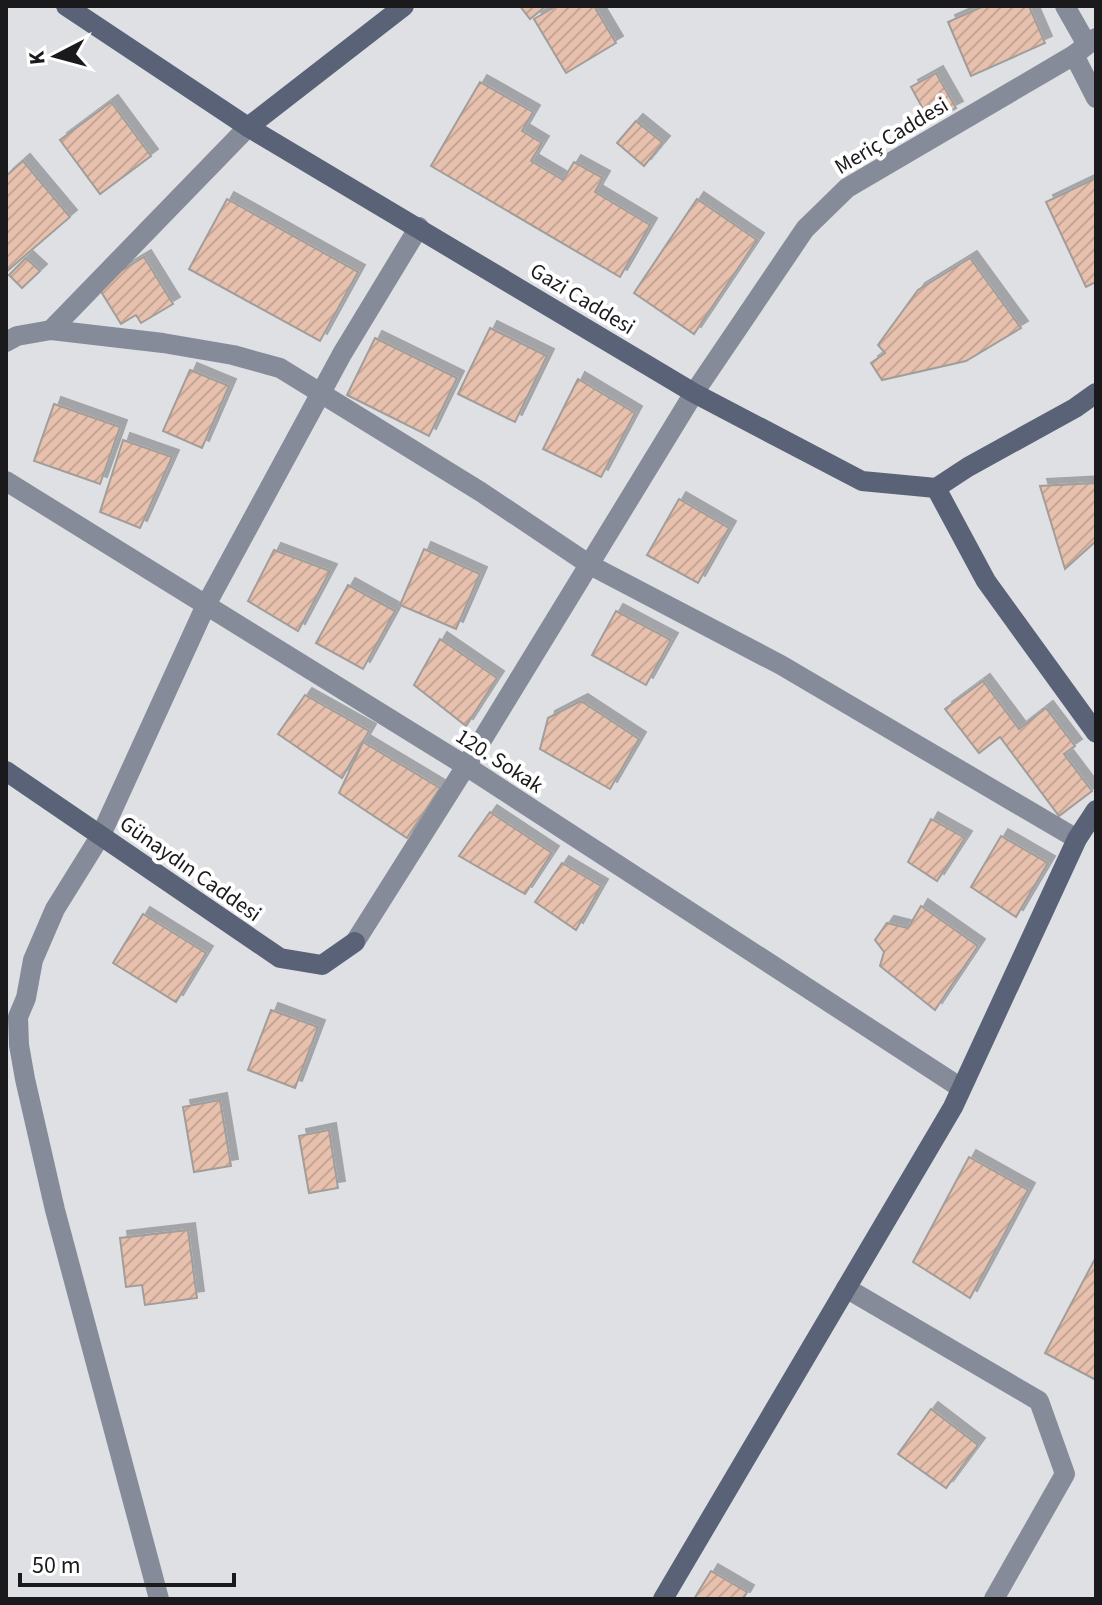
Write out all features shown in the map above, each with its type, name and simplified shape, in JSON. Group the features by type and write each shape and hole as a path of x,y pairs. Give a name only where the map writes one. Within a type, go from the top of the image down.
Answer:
{"street":[{"name":"Gazi Caddesi","path":"66,6 248,127 694,393 862,481 936,488"},
{"path":"51,330 248,127 404,6"},
{"path":"1065,6 1085,45 1096,98"},
{"name":"Meriç Caddesi","path":"355,942 694,393 805,229 847,188 1085,45"},
{"path":"159,1599 55,1210 19,1045 18,1017 26,998 33,960 55,909 101,835 206,605 321,393 419,227"},
{"path":"6,342 17,336 51,330 163,343 233,355 280,368 481,492 590,565 781,665 1077,839"},
{"path":"1096,393 936,488 986,581 1096,733"},
{"name":"120. Sokak","path":"6,481 466,766 961,1088"},
{"name":"Günaydın Caddesi","path":"6,771 280,958 322,965 355,942"},
{"path":"663,1599 953,1107 1077,839 1096,810"},
{"path":"846,1288 1039,1401 1065,1474 994,1599"}],"building":[{"path":"520,6 546,6 530,19"},
{"path":"556,6 594,6 616,43 566,73 534,19"},
{"path":"984,6 1029,6 1045,43 971,76 948,22"},
{"path":"936,73 956,108 930,122 911,87"},
{"path":"480,82 533,112 522,131 542,143 531,161 563,180 574,162 603,178 595,192 650,225 620,277 431,166"},
{"path":"111,102 151,156 100,194 60,140"},
{"path":"636,121 663,143 644,166 617,143"},
{"path":"23,161 70,217 6,272 6,176"},
{"path":"1096,178 1096,282 1086,287 1046,202"},
{"path":"227,199 358,272 320,341 189,269"},
{"path":"697,199 757,240 694,334 634,293"},
{"path":"144,257 173,304 141,323 136,315 121,324 97,285"},
{"path":"26,258 40,271 22,288 9,275"},
{"path":"970,258 1021,328 966,361 882,380 871,363 885,353 878,345 918,290"},
{"path":"490,328 547,356 515,422 458,394"},
{"path":"375,338 457,378 429,436 347,395"},
{"path":"190,370 229,386 202,448 163,431"},
{"path":"578,379 635,413 601,477 543,449"},
{"path":"54,404 120,427 100,484 34,461"},
{"path":"123,440 172,457 140,528 100,512"},
{"path":"1096,483 1096,541 1065,569 1040,486"},
{"path":"679,499 729,528 698,583 647,555"},
{"path":"424,549 480,574 456,629 400,605"},
{"path":"274,550 330,571 298,631 248,601"},
{"path":"348,585 395,611 363,669 316,643"},
{"path":"616,611 671,640 646,685 592,655"},
{"path":"440,639 497,678 466,726 414,685"},
{"path":"983,681 1019,729 1046,708 1075,746 1064,754 1092,791 1059,816 1000,737 979,753 945,709"},
{"path":"305,695 369,731 342,778 278,734"},
{"path":"581,701 639,739 610,789 540,749 548,718"},
{"path":"363,742 440,788 407,838 339,793"},
{"path":"490,812 552,853 525,894 459,856"},
{"path":"931,819 965,838 937,881 908,862"},
{"path":"1001,836 1048,863 1016,917 971,887"},
{"path":"562,863 601,886 576,930 535,902"},
{"path":"921,906 978,946 935,1010 880,966 884,952 875,940 887,923 908,928"},
{"path":"143,914 206,953 176,1002 113,963"},
{"path":"271,1010 318,1027 295,1088 248,1070"},
{"path":"220,1100 231,1166 194,1172 183,1107"},
{"path":"329,1130 338,1188 309,1193 299,1136"},
{"path":"969,1157 1028,1190 970,1298 913,1262"},
{"path":"188,1230 197,1298 145,1305 142,1285 126,1287 120,1238"},
{"path":"1096,1257 1096,1380 1045,1353"},
{"path":"931,1409 978,1445 946,1488 898,1454"},
{"path":"711,1571 747,1592 743,1599 694,1599"}]}
